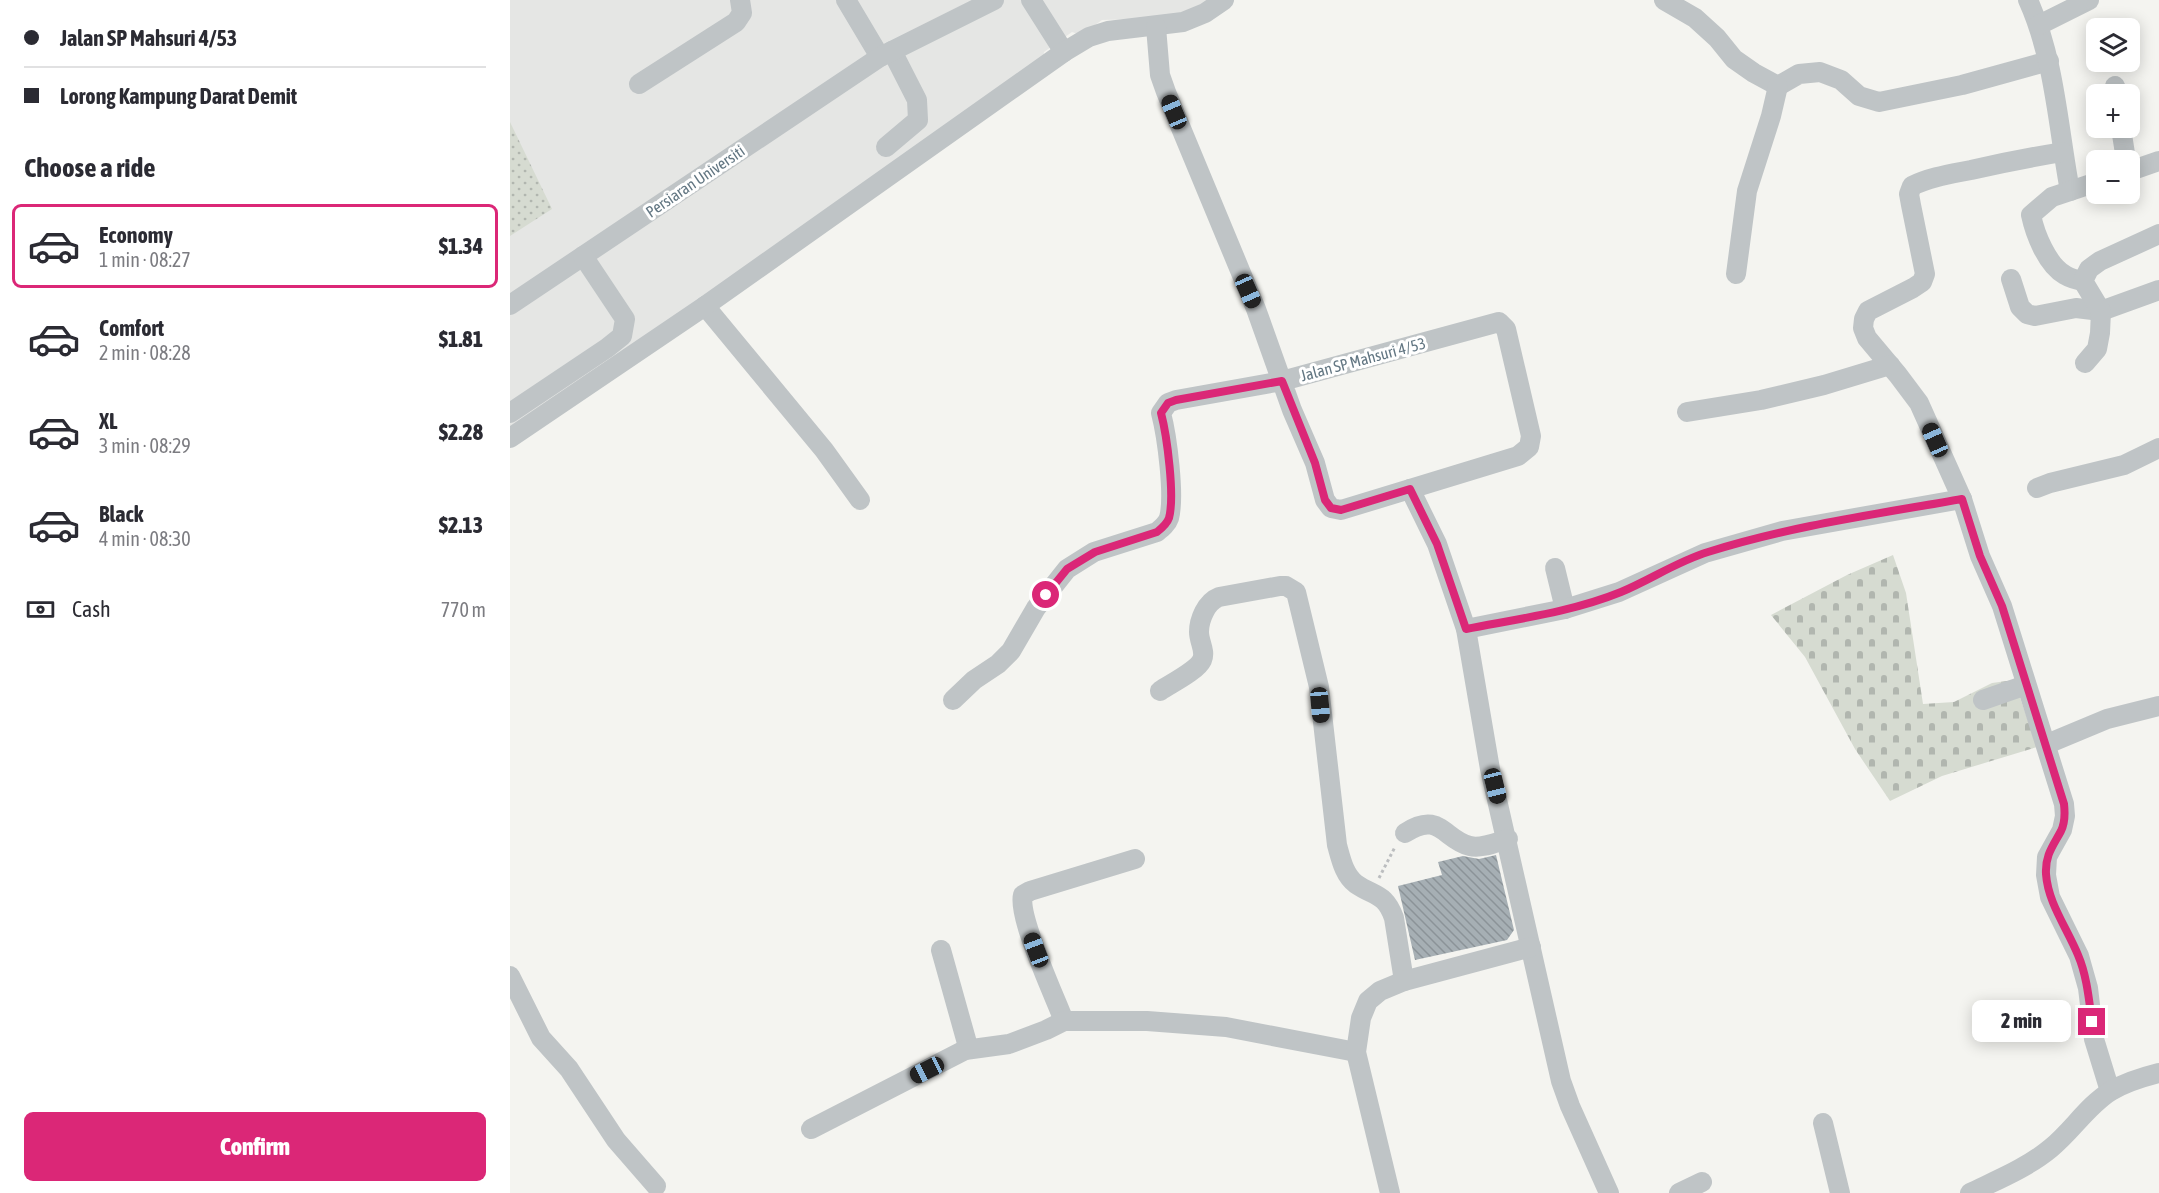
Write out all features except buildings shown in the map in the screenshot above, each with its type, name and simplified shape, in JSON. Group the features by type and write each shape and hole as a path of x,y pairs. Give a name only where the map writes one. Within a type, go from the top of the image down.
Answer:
{"street":[{"path":"639,84 736,22 742,14 740,0"},
{"path":"846,0 917,100 918,120 886,147"},
{"name":"Persiaran Universiti","path":"510,305 886,54 994,0"},
{"path":"1031,0 1064,52"},
{"path":"510,438 705,306 1064,52 1098,34 1184,22 1224,0"},
{"path":"1664,0 1695,18 1718,38 1734,59 1778,86"},
{"path":"2028,0 2039,25 2049,61 2070,191"},
{"path":"2039,25 2089,0"},
{"path":"1156,27 1160,75 1166,92 1256,309 1315,463 1325,500 1331,508 1341,510 1410,489 1437,544 1466,629 1490,769 1508,839 1561,1081 1609,1193"},
{"path":"1736,274 1746,191 1771,116 1778,86 1799,74 1820,72 1841,80 1859,96 1879,102 1962,85 2049,61"},
{"path":"2063,152 1949,174 1912,186 1909,194 1925,273 1922,282 1868,311 1863,327 1867,338 1918,403 1962,499 1980,556 2002,606 2047,744 2064,804 2065,816 2062,830 2047,857 2048,886 2050,897 2079,956 2088,988 2094,1039 2110,1091"},
{"path":"2140,168 2159,161"},
{"path":"2085,363 2097,349 2101,311 2083,281 2064,275 2047,256 2036,235 2031,215 2052,197 2086,186"},
{"path":"2083,281 2089,269 2100,261 2159,234"},
{"path":"510,413 622,336 625,319 583,256"},
{"path":"2011,279 2020,307 2027,314 2035,316 2076,308 2101,311 2159,290"},
{"path":"705,306 824,450 860,500"},
{"name":"Jalan SP Mahsuri 4/53","path":"953,700 1011,651 1036,608 1067,569 1095,552 1157,532 1164,526 1171,504 1167,440 1161,413 1168,403 1282,381 1496,322 1502,323 1506,329 1531,436 1529,447 1518,456 1410,489"},
{"path":"1687,412 1772,398 1890,365"},
{"path":"2037,488 2124,465 2159,448"},
{"path":"1466,629 1565,609 1619,592 1705,553 1782,531 1962,499"},
{"path":"1556,568 1565,609"},
{"path":"1160,691 1200,664 1203,655 1199,630 1206,608 1211,601 1219,597 1280,586 1286,586 1296,592 1319,687 1337,846 1344,867 1351,878 1356,884 1374,892 1384,900 1394,918 1404,981"},
{"path":"1983,700 2026,685"},
{"path":"2047,744 2107,719 2159,706"},
{"path":"1405,833 1414,827 1437,826 1469,846 1508,839"},
{"path":"1064,1021 1029,932 1022,902 1023,895 1135,859"},
{"path":"1390,1193 1356,1052 1361,1018 1368,1001 1380,991 1404,981 1531,947"},
{"path":"941,950 967,1043 965,1050"},
{"path":"510,976 541,1038 569,1069 616,1140 656,1186"},
{"path":"811,1129 965,1050 1009,1044 1064,1021 1147,1021 1226,1027 1356,1052"},
{"path":"1970,1193 2026,1165 2050,1149 2110,1091 2136,1079 2159,1073"},
{"path":"1823,1123 1840,1193"},
{"path":"1679,1193 1702,1182"}],"path":[{"path":"1374,892 1381,871 1405,833"}],"shaded area":[{"path":"510,0 1213,0 1171,18 1102,20 1081,35 1072,32 1044,52 1043,64 510,429"}],"green space":[{"path":"510,122 552,209 510,236"},
{"path":"1893,555 1906,593 1923,704 1954,702 1992,683 2014,680 2037,747 1942,776 1890,801 1855,749 1805,657 1771,615 1847,575"}],"route":[{"path":"1046,595 1067,569 1095,552 1157,532 1164,526 1171,504 1167,440 1161,413 1168,403 1282,381 1315,463 1325,500 1331,508 1341,510 1410,489 1437,544 1466,629 1565,609 1619,592 1705,553 1782,531 1962,499 1980,556 2002,606 2064,804 2065,816 2062,830 2047,857 2046,875 2050,897 2079,956 2088,988 2092,1022"}]}
